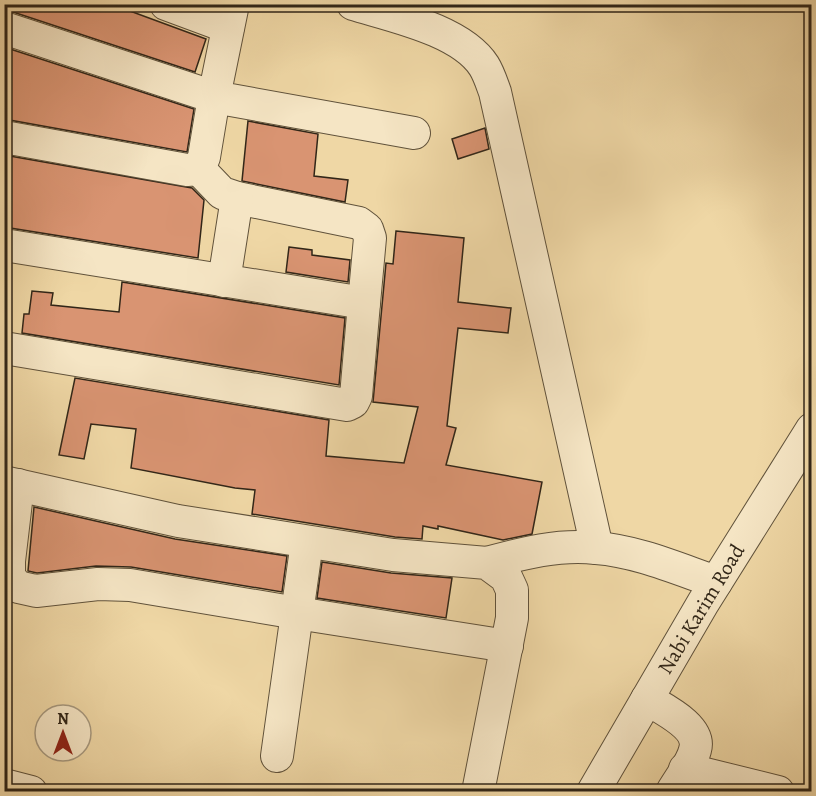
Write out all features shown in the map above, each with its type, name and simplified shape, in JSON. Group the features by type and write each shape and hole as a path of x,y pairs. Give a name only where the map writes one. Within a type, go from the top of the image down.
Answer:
{"street":[{"path":"4,11 7,4"},
{"path":"166,4 231,16 204,157 199,169"},
{"path":"352,4 418,23 460,43 484,66 495,92 597,548"},
{"path":"4,28 214,97 414,133"},
{"path":"4,137 187,170 199,169 222,192 237,198 359,223 367,229 370,238 356,396 353,402 347,405 4,348"},
{"path":"224,281 237,198"},
{"path":"4,245 364,303"},
{"name":"Nabi Karim Road","path":"593,792 716,582 800,469 812,429"},
{"path":"509,632 297,614 130,585 98,585 36,591 18,587 9,577 11,484 178,520 393,555 487,563 526,552 558,548 597,548 642,557 716,582"},
{"path":"277,756 307,542"},
{"path":"478,792 509,632 512,590 506,577 487,563"},
{"path":"647,699 686,724 695,737 696,750 678,780 778,792"},
{"path":"4,785 31,792"}],"building":[{"path":"13,4 111,4 206,39 195,72 10,11"},
{"path":"4,47 194,109 187,152 4,119"},
{"path":"248,121 318,134 314,176 348,180 345,202 242,181"},
{"path":"485,128 489,149 458,159 452,139"},
{"path":"4,155 192,188 204,200 198,258 4,227"},
{"path":"396,231 464,238 458,302 511,308 508,333 458,328 447,426 456,428 446,465 542,482 532,534 503,540 438,526 438,529 423,526 422,539 395,537 252,514 255,490 131,468 136,429 91,424 84,459 59,455 75,378 329,420 326,456 404,463 418,407 373,402 386,263 393,264"},
{"path":"289,247 312,250 312,255 350,260 348,282 286,272"},
{"path":"122,282 345,318 339,385 22,333 24,314 29,314 32,291 53,293 51,305 119,312"},
{"path":"34,507 175,539 287,556 282,592 131,567 96,566 37,573 28,571"},
{"path":"322,562 391,573 452,578 446,618 317,598"}]}
